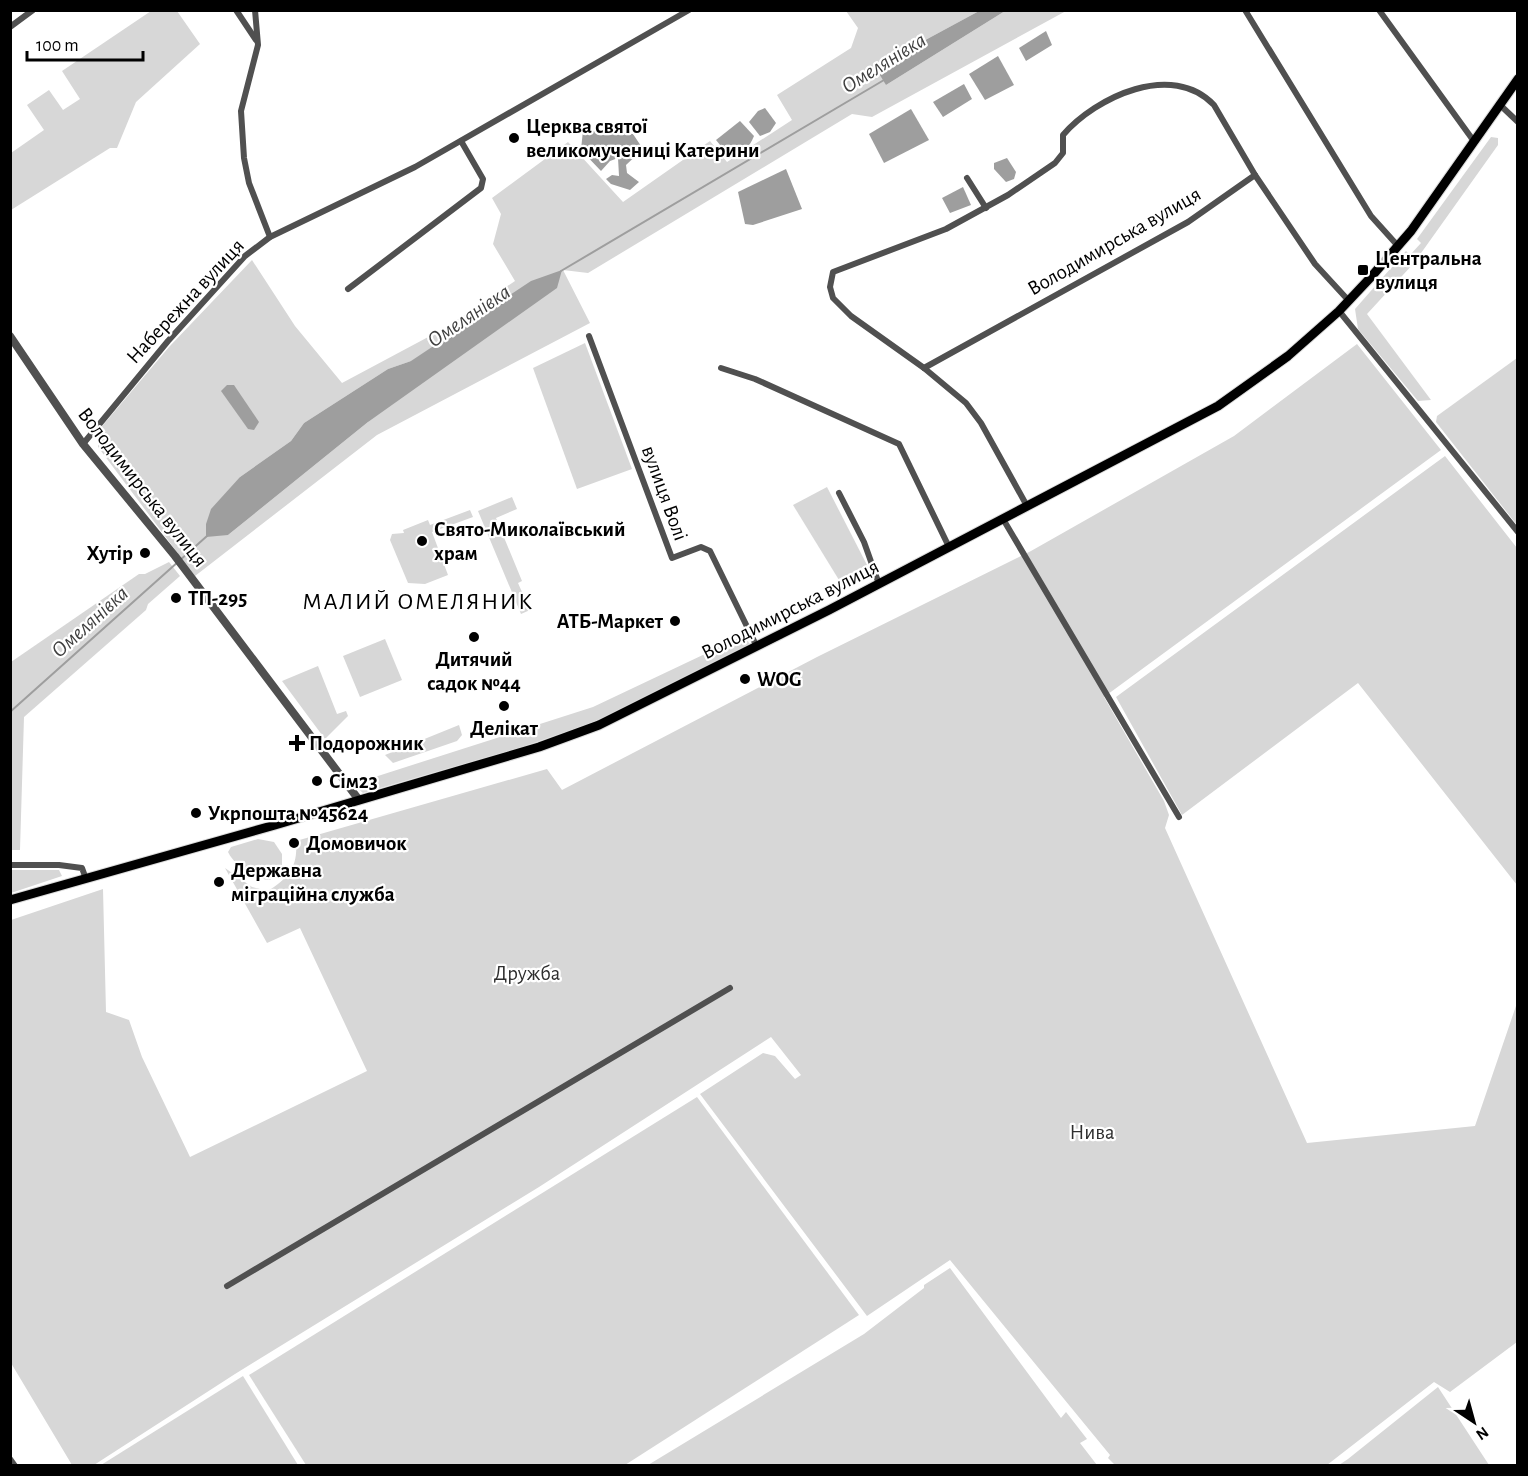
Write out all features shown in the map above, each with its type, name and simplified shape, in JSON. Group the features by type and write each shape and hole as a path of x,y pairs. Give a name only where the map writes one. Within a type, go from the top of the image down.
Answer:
{"main road":[{"name":"Володимирська вулиця","path":"10,900 539,747 599,725 879,584 1218,406 1288,356 1349,301 1398,246 1518,79"}],"street":[{"path":"10,27 33,10"},
{"path":"236,10 258,42"},
{"path":"255,10 258,42 241,111 243,146 249,183 270,237"},
{"name":"Набережна вулиця","path":"83,444 168,341 245,255 270,237 415,167 689,10"},
{"path":"1245,10 1371,216 1398,246"},
{"path":"1379,10 1473,140"},
{"path":"1027,506 981,423 966,403 924,368 851,316 833,298 830,287 833,272 946,229 986,208 1055,162 1063,153 1063,135 1104,101 1160,84 1197,92 1214,105 1255,175 1315,264 1349,301"},
{"path":"1499,104 1518,122"},
{"path":"348,289 481,188 483,179 461,141"},
{"name":"Володимирська вулиця","path":"924,368 1188,222 1255,175"},
{"path":"967,178 986,208"},
{"path":"1339,311 1518,532"},
{"name":"Володимирська вулиця","path":"10,336 83,444 178,559 359,800"},
{"name":"вулиця Волі","path":"589,336 672,558 701,547 710,551 757,646"},
{"path":"721,368 755,379 899,444 949,547"},
{"path":"839,493 864,542 879,584"},
{"path":"1004,519 1179,817"},
{"path":"10,865 59,865 82,868 86,879"},
{"path":"227,1286 730,988"},
{"path":"10,1459 15,1466"}],"green space":[{"path":"151,11 177,11 200,44 136,102 117,148 110,148 11,210 11,153 44,130 27,105 49,90 63,110 80,99 62,71"},
{"path":"846,11 979,11 881,64 886,85 1005,11 1066,11 872,117 852,114 588,273 563,270 590,323 377,435 195,576 98,447 98,431 169,347 252,260 295,326 342,383 445,328 515,281 493,244 501,214 492,198 568,142 623,202 710,141 727,162 792,120 777,95 851,48 858,28","holes":["411,361 368,422 228,535 240,477 291,441 304,423 388,369"]},
{"path":"1491,137 1498,138 1498,145 1414,263 1367,314 1431,400 1418,401 1358,329 1355,309 1406,251 1410,255 1421,243 1417,239"},
{"path":"585,343 632,469 577,489 533,368"},
{"name":"Дружба","path":"1357,344 1441,450 1104,697 1164,801 1169,815 1165,828 1307,1143 1475,1126 1517,1003 1517,1342 1450,1392 1434,1382 1327,1465 1115,1465 1108,1458 1110,1455 950,1260 867,1316 700,1094 763,1053 775,1056 795,1079 801,1075 771,1037 539,1187 235,1374 94,1465 72,1465 11,1363 11,920 103,889 106,1012 129,1020 142,1057 190,1157 367,1071 300,928 267,943 225,868 252,887 268,891 287,876 294,865 296,841 547,769 562,790 817,657 1031,551 1234,436"},
{"path":"1517,358 1517,525 1436,422 1437,416"},
{"path":"1445,456 1517,548 1517,885 1358,683 1182,815 1116,697"},
{"path":"827,487 867,565 839,580 793,505"},
{"path":"512,497 517,509 496,518 522,581 518,583 530,610 521,614 478,511"},
{"path":"470,510 473,517 432,532 448,575 425,584 408,583 390,540 392,534 404,533 403,530 428,520 430,525"},
{"path":"169,562 180,576 148,604 146,610 24,717 20,850 11,850 11,662 139,574 145,574"},
{"path":"745,635 750,645 597,721 522,747 363,793 353,784 593,707"},
{"path":"385,639 402,680 360,697 343,656"},
{"path":"318,666 337,714 346,711 348,716 325,739 282,681"},
{"path":"459,725 462,735 457,741 393,763 385,755"},
{"path":"258,839 274,842 282,854 282,869 270,880 246,871 228,852 231,847"},
{"path":"11,870 59,870 62,876 11,893"},
{"path":"697,1097 859,1315 625,1465 306,1465 249,1375"},
{"path":"950,1268 1061,1418 1066,1412 1087,1439 1080,1443 1097,1465 648,1465 864,1334 924,1288 924,1285"},
{"path":"243,1376 298,1465 101,1465"},
{"path":"1438,1387 1489,1465 1339,1465 1348,1459"}],"shaded area":[{"path":"979,11 1005,11 886,85 875,67 876,62 881,64"},
{"path":"1046,31 1052,45 1026,61 1019,48"},
{"path":"998,56 1014,85 985,100 969,74"},
{"path":"964,84 972,99 943,117 933,102"},
{"path":"765,108 776,123 770,132 760,136 749,122 758,111"},
{"path":"911,109 929,140 884,163 869,134"},
{"path":"740,121 754,136 745,150 729,156 716,140"},
{"path":"583,130 633,134 643,149 626,165 627,173 639,182 630,190 611,184 606,179 612,175 619,176 618,158 610,161 601,171 581,150"},
{"path":"1007,158 1016,172 1014,179 1006,182 994,169 994,163"},
{"path":"786,169 802,209 753,225 745,224 738,192"},
{"path":"963,187 971,205 950,213 942,198"},
{"path":"562,270 557,288 368,422 228,535 206,537 206,524 211,509 240,477 291,441 304,423 388,369 411,361 531,281"},
{"path":"227,385 234,385 259,422 254,430 248,429 221,391"}],"waterway":[{"name":"Омелянівка","path":"561,271 884,80"},
{"name":"Омелянівка","path":"10,712 207,536"}],"place":[{"name":"Церква святої великомучениці Катерини","path":"514,138"},
{"name":"Центральна вулиця","path":"1363,270"},
{"name":"Свято-Миколаївський храм","path":"422,541"},
{"name":"Хутір","path":"145,553"},
{"name":"ТП-295","path":"176,598"},
{"name":"АТБ-Маркет","path":"675,621"},
{"name":"Дитячий садок №44","path":"474,637"},
{"name":"WOG","path":"745,679"},
{"name":"Делікат","path":"504,706"},
{"name":"Подорожник","path":"297,743"},
{"name":"Сім23","path":"317,781"},
{"name":"Укрпошта №45624","path":"196,813"},
{"name":"Домовичок","path":"294,843"},
{"name":"Державна міграційна служба","path":"219,882"}],"district":[{"name":"МАЛИЙ ОМЕЛЯНИК","path":"418,601"}],"park label":[{"name":"Нива","path":"1092,1132"}]}
